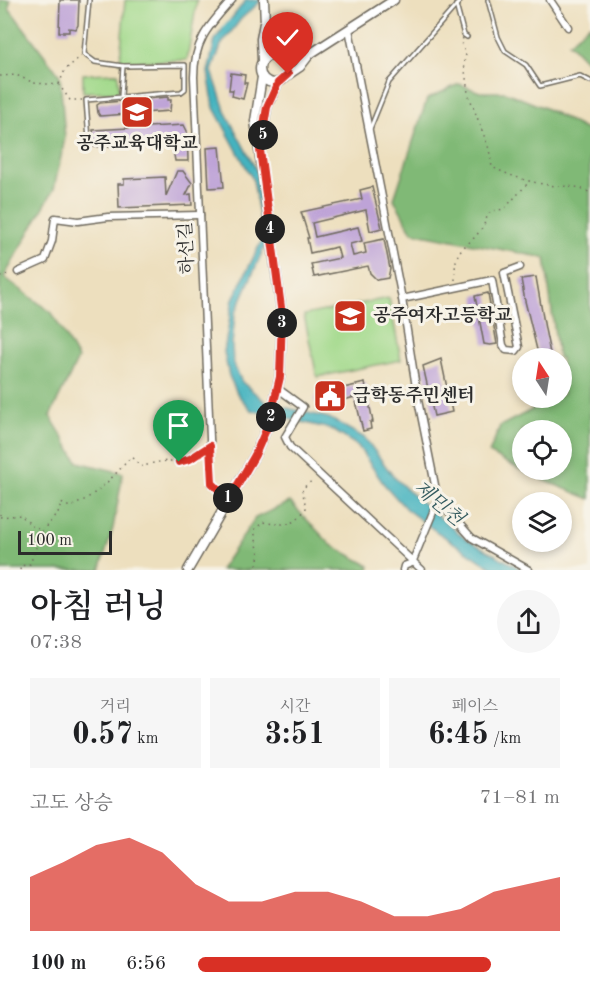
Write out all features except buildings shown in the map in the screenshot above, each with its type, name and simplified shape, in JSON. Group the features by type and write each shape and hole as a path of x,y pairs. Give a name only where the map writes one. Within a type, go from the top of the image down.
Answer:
{"main road":[{"path":"264,2 265,23 274,55 286,61 310,54 394,0"},
{"path":"188,570 255,455 269,423 277,388 282,348 282,315 255,122 262,77 261,39 265,23"},
{"path":"262,77 269,82 282,80 300,67 310,54"},
{"path":"262,61 274,55"},
{"path":"260,150 267,107 288,69 286,61"}],"street":[{"name":"하선길","path":"229,500 212,483 194,66 203,33 232,0"},
{"path":"377,0 380,9"},
{"path":"550,0 568,27"},
{"path":"349,29 370,129 438,500 472,538 530,570"},
{"path":"185,65 194,66"},
{"path":"18,272 45,261 52,241 55,218 78,221 108,217 200,215"},
{"path":"402,299 492,280 503,345 506,350 516,351 519,347 504,273 520,267"},
{"path":"277,388 303,406 285,438 290,447 412,564 422,570"},
{"path":"412,564 438,500"},
{"path":"403,570 404,566 412,564"}],"lane":[{"path":"89,0 84,54 95,62 123,66 185,65 185,88 181,92 86,100 89,140"},
{"path":"370,129 389,82 461,0"},
{"path":"488,0 498,37 505,51 526,65 540,86 580,76 590,81"},
{"path":"456,5 466,36"},
{"path":"122,96 123,66"}],"path":[{"path":"466,36 460,43 466,54 464,63 468,93 489,148 490,164 497,170 530,181 557,186 577,186 590,193"},
{"path":"59,85 65,70 84,54"},
{"path":"0,76 16,75 34,83 59,85 70,100 86,100"},
{"path":"454,288 454,265 460,248 483,228 491,211 504,209 530,181"},
{"path":"0,276 18,272"},
{"path":"20,570 21,566 30,564 42,531 56,515 60,503 70,507 94,493 109,482 131,457 143,467 156,462 179,462 190,459 210,446"},
{"path":"260,570 257,565 259,555 254,530 262,522 276,526 297,520 306,508 303,489 318,475"},
{"path":"0,515 21,515 33,527 42,531"}],"green space":[{"path":"0,0 10,0 9,8 60,76 65,138 54,189 4,277 52,313 78,359 50,416 78,462 123,473 113,528 100,570 0,570"},
{"path":"125,0 197,0 187,60 120,62"},
{"path":"590,24 590,65 569,43"},
{"path":"118,73 119,92 83,92 83,74"},
{"path":"459,84 480,92 505,92 545,108 590,132 590,499 543,480 572,480 572,420 512,420 512,465 489,453 500,426 535,408 572,408 572,348 557,348 545,258 412,232 394,199 427,99"},
{"path":"389,298 401,360 317,377 304,315"},
{"path":"290,502 331,545 370,566 369,570 220,570 255,518"}],"water":[{"name":"제민천","path":"246,0 262,0 241,19 221,45 212,71 226,113 260,177 268,239 235,314 233,363 242,382 267,403 329,418 365,438 393,476 416,498 466,539 523,570 495,570 437,532 406,509 383,483 358,446 331,429 251,410 238,395 229,376 224,352 233,299 263,238 253,180 214,108 208,72 215,39"}],"waterway":[{"name":"제민천","path":"223,29 231,20"}],"place":[{"name":"공주교육대학교","path":"137,112"},
{"name":"공주여자고등학교","path":"350,316"},
{"name":"금학동주민센터","path":"330,396"}],"route":[{"path":"179,462 196,456 210,446 212,483 229,500 255,455 269,423 280,377 282,315 260,150 267,107 278,83 288,74"}]}
